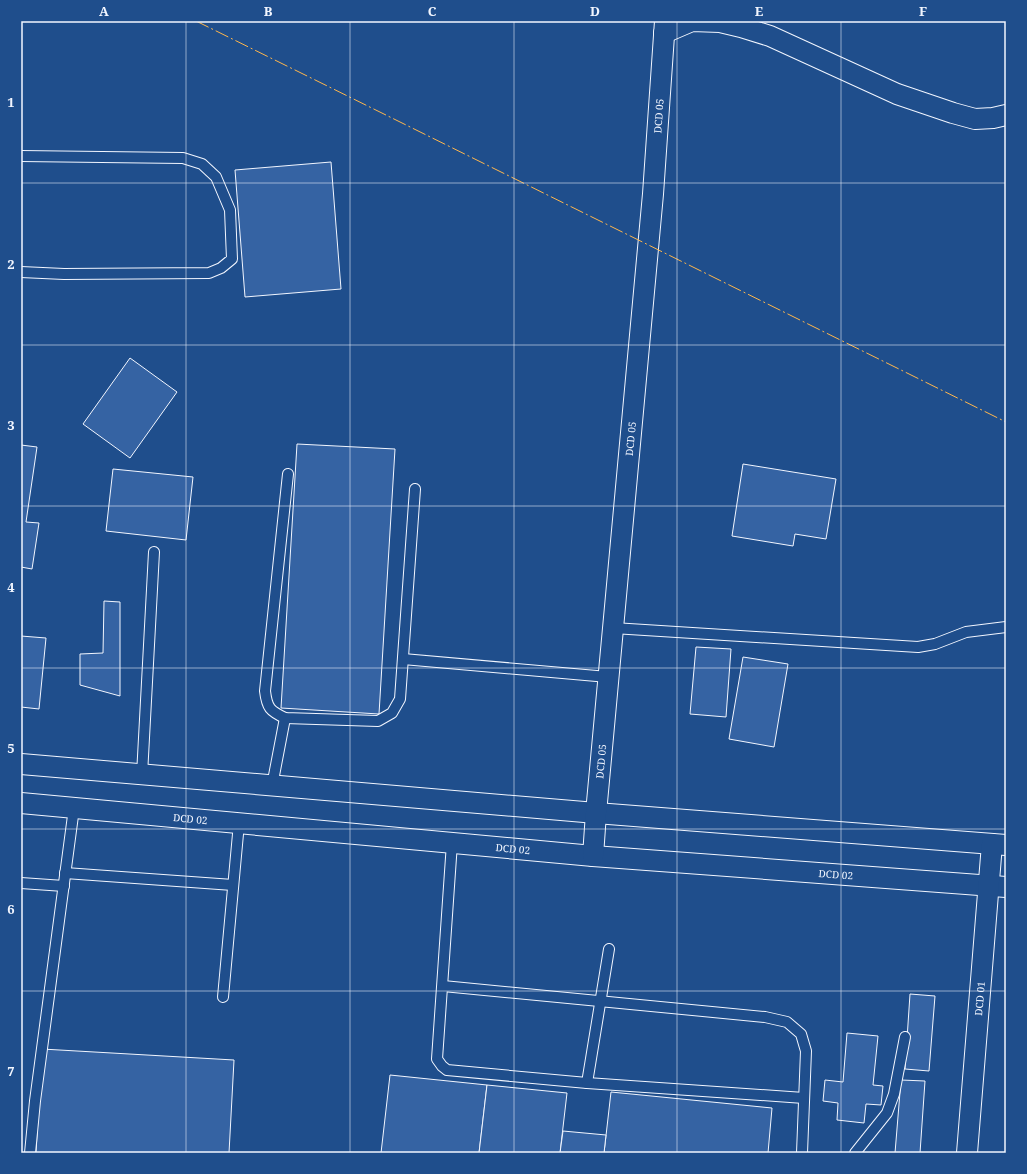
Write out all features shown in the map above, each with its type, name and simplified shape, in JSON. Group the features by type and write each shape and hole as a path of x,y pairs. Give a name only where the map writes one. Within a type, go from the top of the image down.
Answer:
{"street":[{"path":"664,27 692,21 720,22 741,27 770,36 897,94 953,113 975,119 993,118 1006,115"},
{"name":"DCD 05","path":"593,856 652,194 664,27"},
{"path":"21,764 596,813 999,845"},
{"name":"DCD 02","path":"21,803 593,856 997,886"},
{"name":"DCD 01","path":"967,1153 997,886 999,845"}],"lane":[{"path":"21,156 182,158 202,164 216,177 230,210 232,259 221,268 208,273 64,274 21,272"},
{"path":"288,474 265,691 267,702 274,713 285,718 378,721 392,713 400,700 415,489"},
{"path":"142,775 154,552"},
{"path":"613,628 918,647 935,644 966,632 1006,627"},
{"path":"403,659 608,677"},
{"path":"272,786 285,718"},
{"path":"30,1153 33,1114 74,808"},
{"path":"223,997 239,823"},
{"path":"452,843 437,1059 447,1070 587,1083 804,1098"},
{"path":"65,873 233,885"},
{"path":"21,883 64,886"},
{"path":"587,1083 609,949"},
{"path":"443,986 765,1017 787,1022 801,1034 806,1051 802,1153"},
{"path":"855,1153 887,1113 894,1094 905,1036"}],"building":[{"path":"331,162 341,289 245,297 235,170"},
{"path":"130,358 177,392 130,458 83,424"},
{"path":"297,444 395,449 379,714 281,708"},
{"path":"21,445 37,447 26,522 39,523 32,569 21,567"},
{"path":"743,464 836,479 826,539 795,534 793,546 732,536"},
{"path":"113,469 193,477 186,540 106,531"},
{"path":"104,601 120,602 120,696 80,685 80,654 103,653"},
{"path":"21,636 46,638 39,709 21,707"},
{"path":"696,647 731,649 726,717 690,714"},
{"path":"743,657 788,664 774,747 729,739"},
{"path":"910,994 935,996 929,1071 905,1069"},
{"path":"847,1033 878,1036 873,1085 883,1086 881,1105 866,1104 864,1123 837,1120 838,1103 823,1101 825,1080 843,1082"},
{"path":"42,1049 234,1060 229,1153 36,1153"},
{"path":"390,1075 487,1085 479,1153 381,1153"},
{"path":"901,1080 925,1081 920,1153 895,1153"},
{"path":"487,1085 567,1093 560,1153 479,1153"},
{"path":"611,1092 772,1108 768,1153 604,1153"},
{"path":"563,1131 606,1135 604,1153 560,1153"}],"power":[{"path":"196,21 1006,422"}]}
